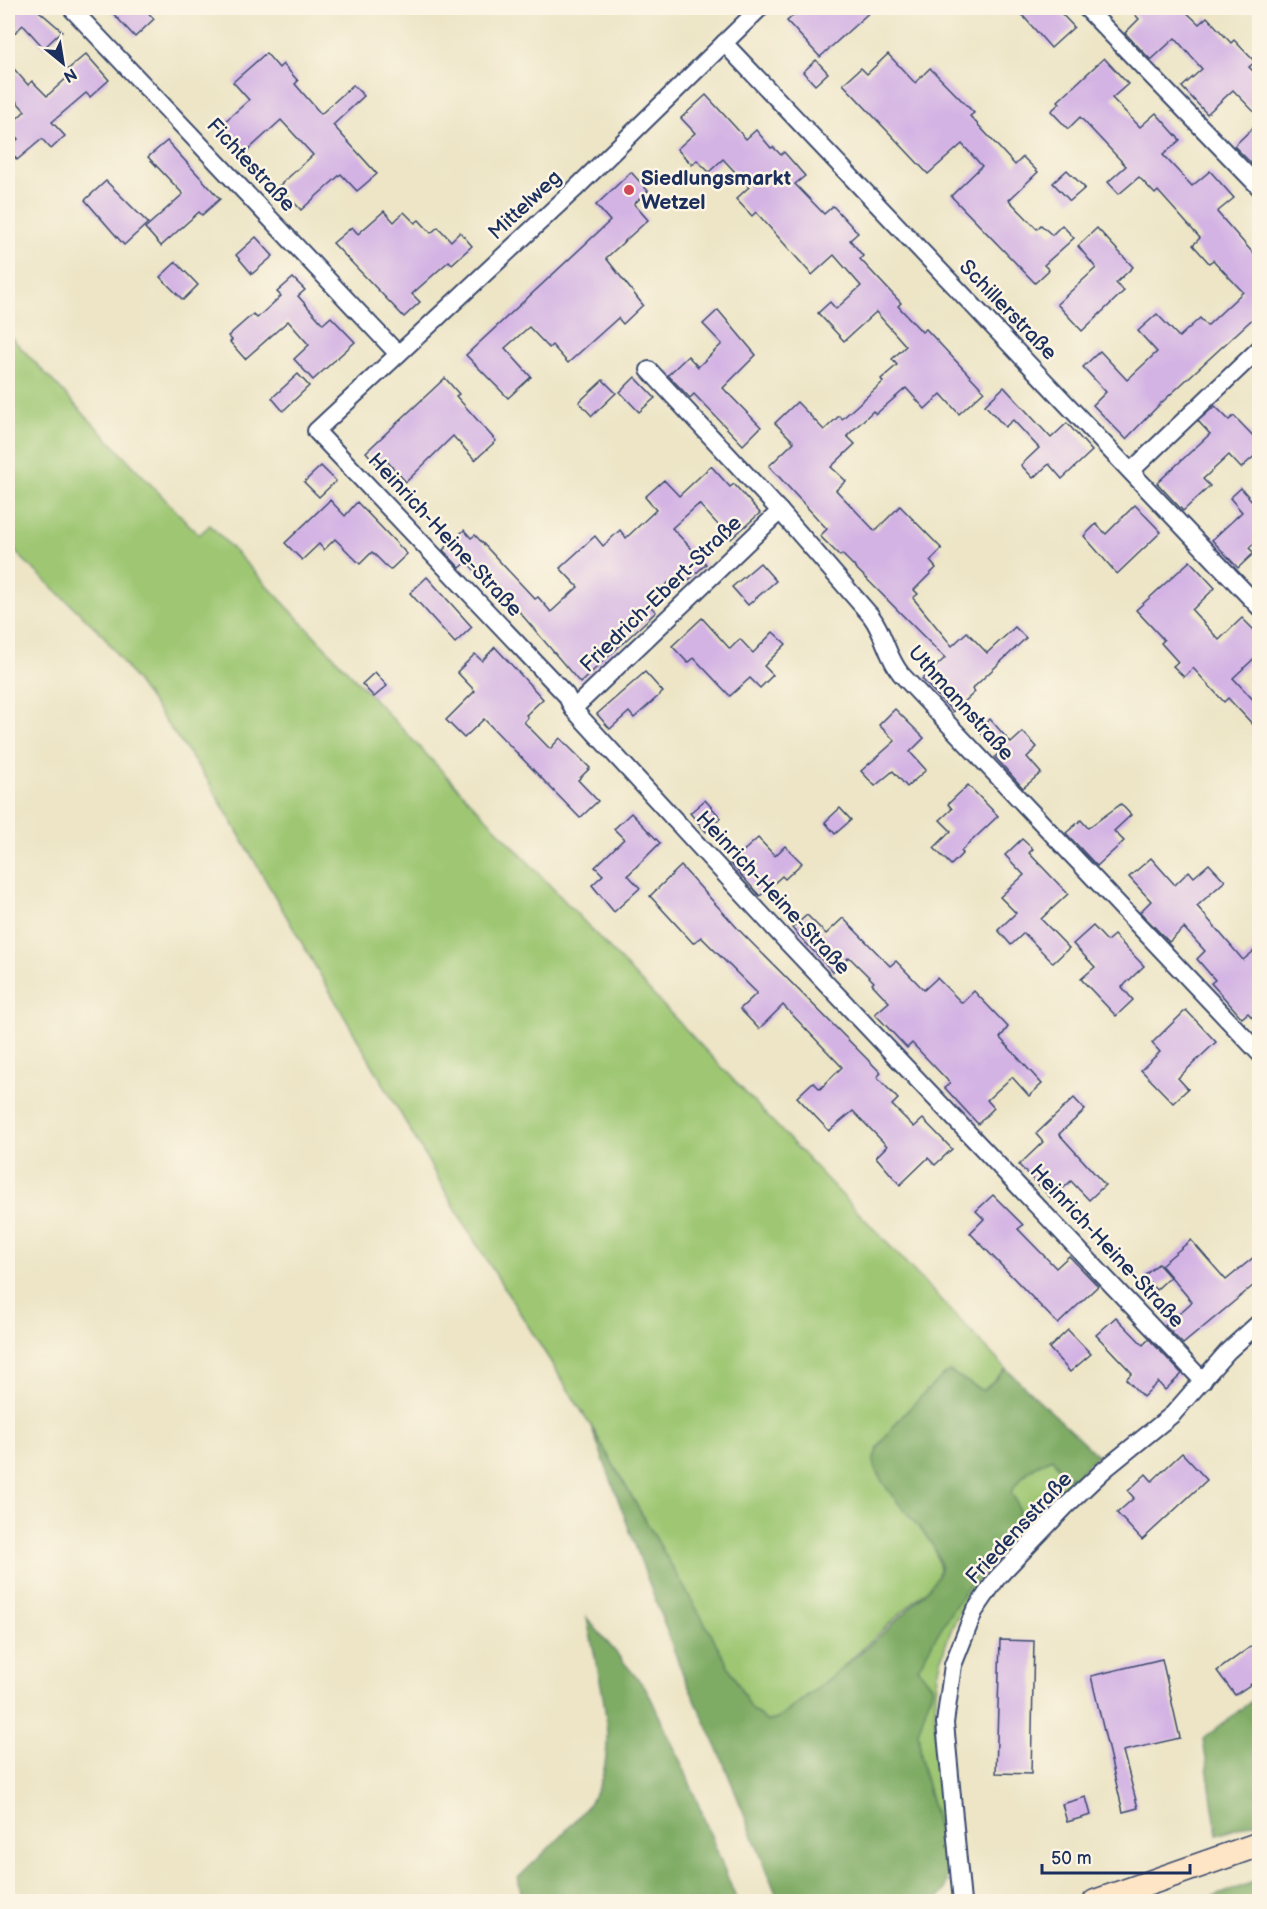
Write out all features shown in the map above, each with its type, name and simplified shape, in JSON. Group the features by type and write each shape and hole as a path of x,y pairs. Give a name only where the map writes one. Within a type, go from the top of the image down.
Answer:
{"street":[{"name":"Fichtestraße","path":"71,8 398,354"},
{"name":"Mittelweg","path":"316,431 574,190 760,8"},
{"path":"1086,8 1260,189"},
{"name":"Schillerstraße","path":"724,43 1260,608"},
{"path":"1131,471 1260,348"},
{"name":"Uthmannstraße","path":"649,370 780,511 881,630 889,658 901,674 1260,1054"},
{"name":"Heinrich-Heine-Straße","path":"316,431 566,695 573,709 787,942 1203,1381"},
{"name":"Friedrich-Ebert-Straße","path":"573,709 780,511"},
{"name":"Friedensstraße","path":"962,1902 945,1723 948,1692 961,1640 986,1593 1011,1562 1105,1469 1173,1414 1228,1351 1260,1322"},
{"path":"1095,1902 1260,1844"}],"green space":[{"path":"8,334 199,535 210,525 1006,1369 983,1391 878,1475 934,1546 940,1569 934,1583 836,1673 776,1720 766,1721 751,1708 591,1426 469,1232 207,779 103,635 8,545"},
{"path":"1006,1369 1097,1455 1074,1479 1063,1474 1052,1458 1033,1467 1023,1476 1011,1493 1017,1502 1021,1521 991,1555 965,1591 918,1668 933,1687 918,1732 923,1770 948,1867 945,1890 936,1901 779,1901 720,1754 682,1672 591,1426 751,1708 766,1721 775,1720 812,1693 894,1623 917,1601 933,1582 940,1569 939,1559 932,1545 887,1488 876,1469 874,1461 876,1452 883,1440 918,1400 949,1371 983,1391"},
{"path":"1052,1458 1063,1474 1074,1479 996,1556 964,1603 942,1656 936,1693 935,1736 948,1867 923,1770 918,1732 932,1687 918,1668 951,1609 995,1548 1017,1502 1010,1493 1028,1471"},
{"path":"587,1618 647,1690 685,1771 737,1901 523,1901 518,1878 563,1834 588,1805 599,1785 605,1763 606,1714"},
{"path":"1259,1695 1259,1821 1217,1835 1203,1739"},
{"path":"1259,1880 1259,1901 1202,1901"}],"building":[{"path":"8,8 43,8 39,11 62,31 44,48 23,25 8,39"},
{"path":"108,8 144,8 154,19 135,37"},
{"path":"802,8 874,8 820,57 787,21"},
{"path":"1016,8 1056,8 1074,27 1051,48"},
{"path":"1129,8 1182,8 1199,24 1207,17 1231,43 1234,40 1255,62 1249,67 1260,78 1260,118 1233,90 1207,114 1182,87 1202,69 1175,38 1151,60 1125,33 1139,19"},
{"path":"266,53 279,68 283,64 298,81 295,84 321,114 353,85 364,96 333,125 377,174 357,191 341,174 301,210 279,186 313,155 281,120 246,152 221,125 249,100 233,82"},
{"path":"86,54 109,80 90,97 86,93 52,122 65,136 51,149 42,139 17,160 8,148 18,139 8,127 25,111 8,92 8,62 28,85 32,81 47,96 70,75 66,71"},
{"path":"888,54 915,83 930,68 974,113 970,116 1015,165 1023,157 1038,172 1009,200 1037,229 1041,225 1052,235 1062,225 1074,238 1044,265 1049,270 1035,283 951,196 982,166 962,144 928,174 843,84 861,68 867,74"},
{"path":"1104,58 1128,84 1112,98 1140,127 1156,113 1180,140 1163,155 1192,186 1210,171 1234,198 1217,212 1260,261 1260,312 1159,405 1126,439 1093,405 1106,392 1083,367 1100,351 1127,380 1157,352 1138,331 1157,314 1179,337 1200,318 1207,326 1243,292 1213,260 1209,263 1193,245 1200,238 1158,191 1155,194 1139,177 1119,194 1108,182 1126,166 1080,117 1068,129 1051,111 1060,103 1058,101"},
{"path":"816,60 828,73 815,85 803,72"},
{"path":"706,95 746,139 756,130 771,148 773,147 781,155 784,152 805,176 795,184 824,214 833,206 858,233 850,240 863,256 860,259 901,303 898,306 922,332 926,329 984,391 959,414 941,394 925,409 906,388 876,414 873,411 847,436 855,444 831,467 846,481 836,490 875,531 900,506 942,549 930,561 936,568 914,590 918,594 913,598 952,646 967,632 987,653 1015,627 1026,638 972,689 975,692 953,712 922,679 945,658 842,554 840,556 820,536 827,529 769,466 794,442 775,423 797,402 824,430 839,416 842,419 883,382 881,379 897,365 892,359 906,346 876,312 844,341 818,313 830,302 836,309 861,286 834,255 812,275 756,212 752,216 736,199 749,187 723,159 709,172 697,160 692,165 677,149 695,133 681,118"},
{"path":"1260,121 1260,172 1234,146"},
{"path":"167,141 220,199 202,215 199,212 161,246 145,228 183,194 148,157"},
{"path":"1067,170 1085,188 1070,201 1053,183"},
{"path":"631,172 648,191 634,204 648,220 606,258 643,305 623,324 618,318 568,363 552,345 549,348 529,327 505,348 531,377 508,398 466,355 610,221 596,205"},
{"path":"106,181 148,223 124,245 85,200"},
{"path":"384,211 394,222 404,212 415,223 419,220 431,233 438,227 451,241 460,232 472,246 452,264 449,261 412,294 420,302 404,317 333,243 352,227 358,234"},
{"path":"1097,228 1133,267 1116,283 1124,291 1082,331 1057,304 1096,268 1078,246"},
{"path":"256,237 273,256 252,274 236,255"},
{"path":"176,262 198,285 183,300 160,277"},
{"path":"293,278 305,290 298,296 323,324 331,317 355,342 313,380 294,359 309,345 288,321 245,359 230,342 232,340 228,336 253,314 257,318 281,296 277,292"},
{"path":"718,310 756,355 723,388 761,427 743,445 694,394 690,398 668,375 688,356 698,367 722,344 703,324"},
{"path":"298,374 309,386 283,411 272,398"},
{"path":"635,377 655,398 639,412 620,392"},
{"path":"445,378 459,394 456,396 496,441 475,460 453,436 406,482 387,461 380,468 366,452"},
{"path":"603,380 616,393 592,416 579,402"},
{"path":"1004,387 1051,438 1067,423 1092,451 1062,479 1049,464 1033,478 1021,465 1039,448 1013,420 1005,427 985,405"},
{"path":"1215,406 1229,420 1234,416 1260,443 1260,451 1241,468 1229,455 1203,479 1210,486 1183,511 1157,483 1210,434 1198,421"},
{"path":"321,466 336,481 319,497 304,482"},
{"path":"711,466 730,487 734,484 760,513 731,539 699,504 672,528 706,564 679,589 671,580 647,603 656,612 580,683 482,568 477,573 467,562 460,568 443,550 464,530 471,538 475,535 535,599 538,597 551,612 578,587 560,568 595,536 603,546 620,530 626,538 656,510 645,497 664,480 679,496"},
{"path":"1241,488 1253,502 1260,496 1260,538 1249,548 1254,553 1238,568 1212,540 1242,512 1230,498"},
{"path":"330,500 345,516 357,502 407,554 390,570 372,552 360,564 335,539 324,550 319,544 302,560 285,543"},
{"path":"1135,505 1161,532 1117,574 1084,536 1096,524 1106,534"},
{"path":"1190,561 1215,588 1192,610 1219,640 1242,618 1260,636 1260,653 1233,678 1260,707 1260,732 1228,698 1224,702 1193,668 1184,677 1173,666 1178,662 1161,643 1164,640 1136,610"},
{"path":"760,563 776,581 748,605 732,587"},
{"path":"427,577 472,627 455,643 410,593"},
{"path":"702,618 730,649 740,639 753,653 773,632 786,644 764,666 773,675 760,688 750,678 730,696 694,658 688,663 672,646"},
{"path":"495,647 543,699 526,715 528,717 524,722 550,749 560,738 590,768 578,780 598,801 580,818 484,719 464,738 446,720 475,691 457,672 475,654 482,661"},
{"path":"375,672 387,686 374,697 362,684"},
{"path":"645,672 663,692 634,718 629,712 610,729 597,714"},
{"path":"895,709 924,738 910,752 926,770 907,787 893,771 875,786 861,771 895,741 879,725"},
{"path":"990,719 1011,743 1023,732 1037,747 1027,757 1041,773 1023,788 995,757 999,753 978,730"},
{"path":"968,785 998,816 961,851 963,853 951,865 934,848 951,831 940,820 952,809 948,804"},
{"path":"705,800 721,818 706,832 690,813"},
{"path":"1121,804 1131,815 1114,831 1124,841 1097,866 1066,833 1081,820 1088,828"},
{"path":"840,808 851,820 835,834 825,822"},
{"path":"631,813 660,843 628,875 640,888 614,912 592,885 603,875 595,867 624,839 614,829"},
{"path":"758,838 775,856 785,846 802,863 785,879 782,876 760,896 730,863"},
{"path":"1022,839 1033,849 1029,853 1068,894 1041,919 1069,948 1053,963 1024,933 1011,945 998,930 1016,913 1000,897 1024,875 1005,855"},
{"path":"1151,858 1175,885 1189,871 1194,877 1209,864 1225,881 1197,906 1243,960 1260,946 1260,1026 1248,1013 1242,1018 1211,983 1215,980 1197,959 1205,951 1184,928 1169,942 1140,912 1151,901 1129,877"},
{"path":"681,866 740,931 881,1073 877,1077 898,1099 892,1105 914,1127 923,1119 952,1149 935,1165 928,1158 900,1185 876,1157 887,1146 853,1111 829,1131 797,1097 813,1082 820,1089 842,1067 783,1005 759,1029 740,1009 757,993 701,937 693,943 650,896"},
{"path":"807,915 826,934 843,918 890,966 896,961 924,990 937,978 962,1003 974,991 1008,1027 1000,1038 1042,1084 1029,1096 1012,1077 987,1100 994,1108 978,1124 945,1088 950,1083 912,1043 907,1048 875,1014 889,1002 872,984 874,982 849,957 833,972 792,928"},
{"path":"1093,926 1107,941 1114,935 1144,966 1122,987 1133,1000 1116,1016 1081,979 1095,967 1073,944"},
{"path":"1186,1010 1216,1042 1178,1078 1188,1089 1173,1103 1141,1070 1160,1052 1152,1043"},
{"path":"1074,1098 1085,1110 1059,1134 1105,1185 1089,1200 1071,1181 1052,1199 1019,1165 1043,1142 1036,1134"},
{"path":"993,1195 1023,1225 1018,1229 1056,1268 1069,1256 1098,1286 1058,1324 970,1233 984,1219 976,1211"},
{"path":"1191,1240 1226,1280 1260,1252 1260,1280 1183,1344 1165,1326 1192,1302 1161,1265"},
{"path":"1158,1264 1170,1277 1156,1290 1144,1276"},
{"path":"1116,1317 1143,1345 1149,1339 1182,1374 1165,1390 1158,1382 1143,1397 1126,1379 1132,1373 1096,1335"},
{"path":"1068,1330 1091,1354 1070,1372 1049,1348"},
{"path":"1182,1453 1207,1480 1142,1540 1117,1513 1134,1498 1128,1491 1146,1474 1152,1481"},
{"path":"1000,1640 1034,1641 1031,1774 996,1773"},
{"path":"1260,1640 1260,1678 1235,1695 1217,1671"},
{"path":"1162,1659 1180,1738 1123,1751 1138,1808 1123,1812 1091,1676"},
{"path":"1086,1797 1091,1815 1067,1822 1062,1804"}],"place":[{"name":"Siedlungsmarkt Wetzel","path":"629,190"}]}
